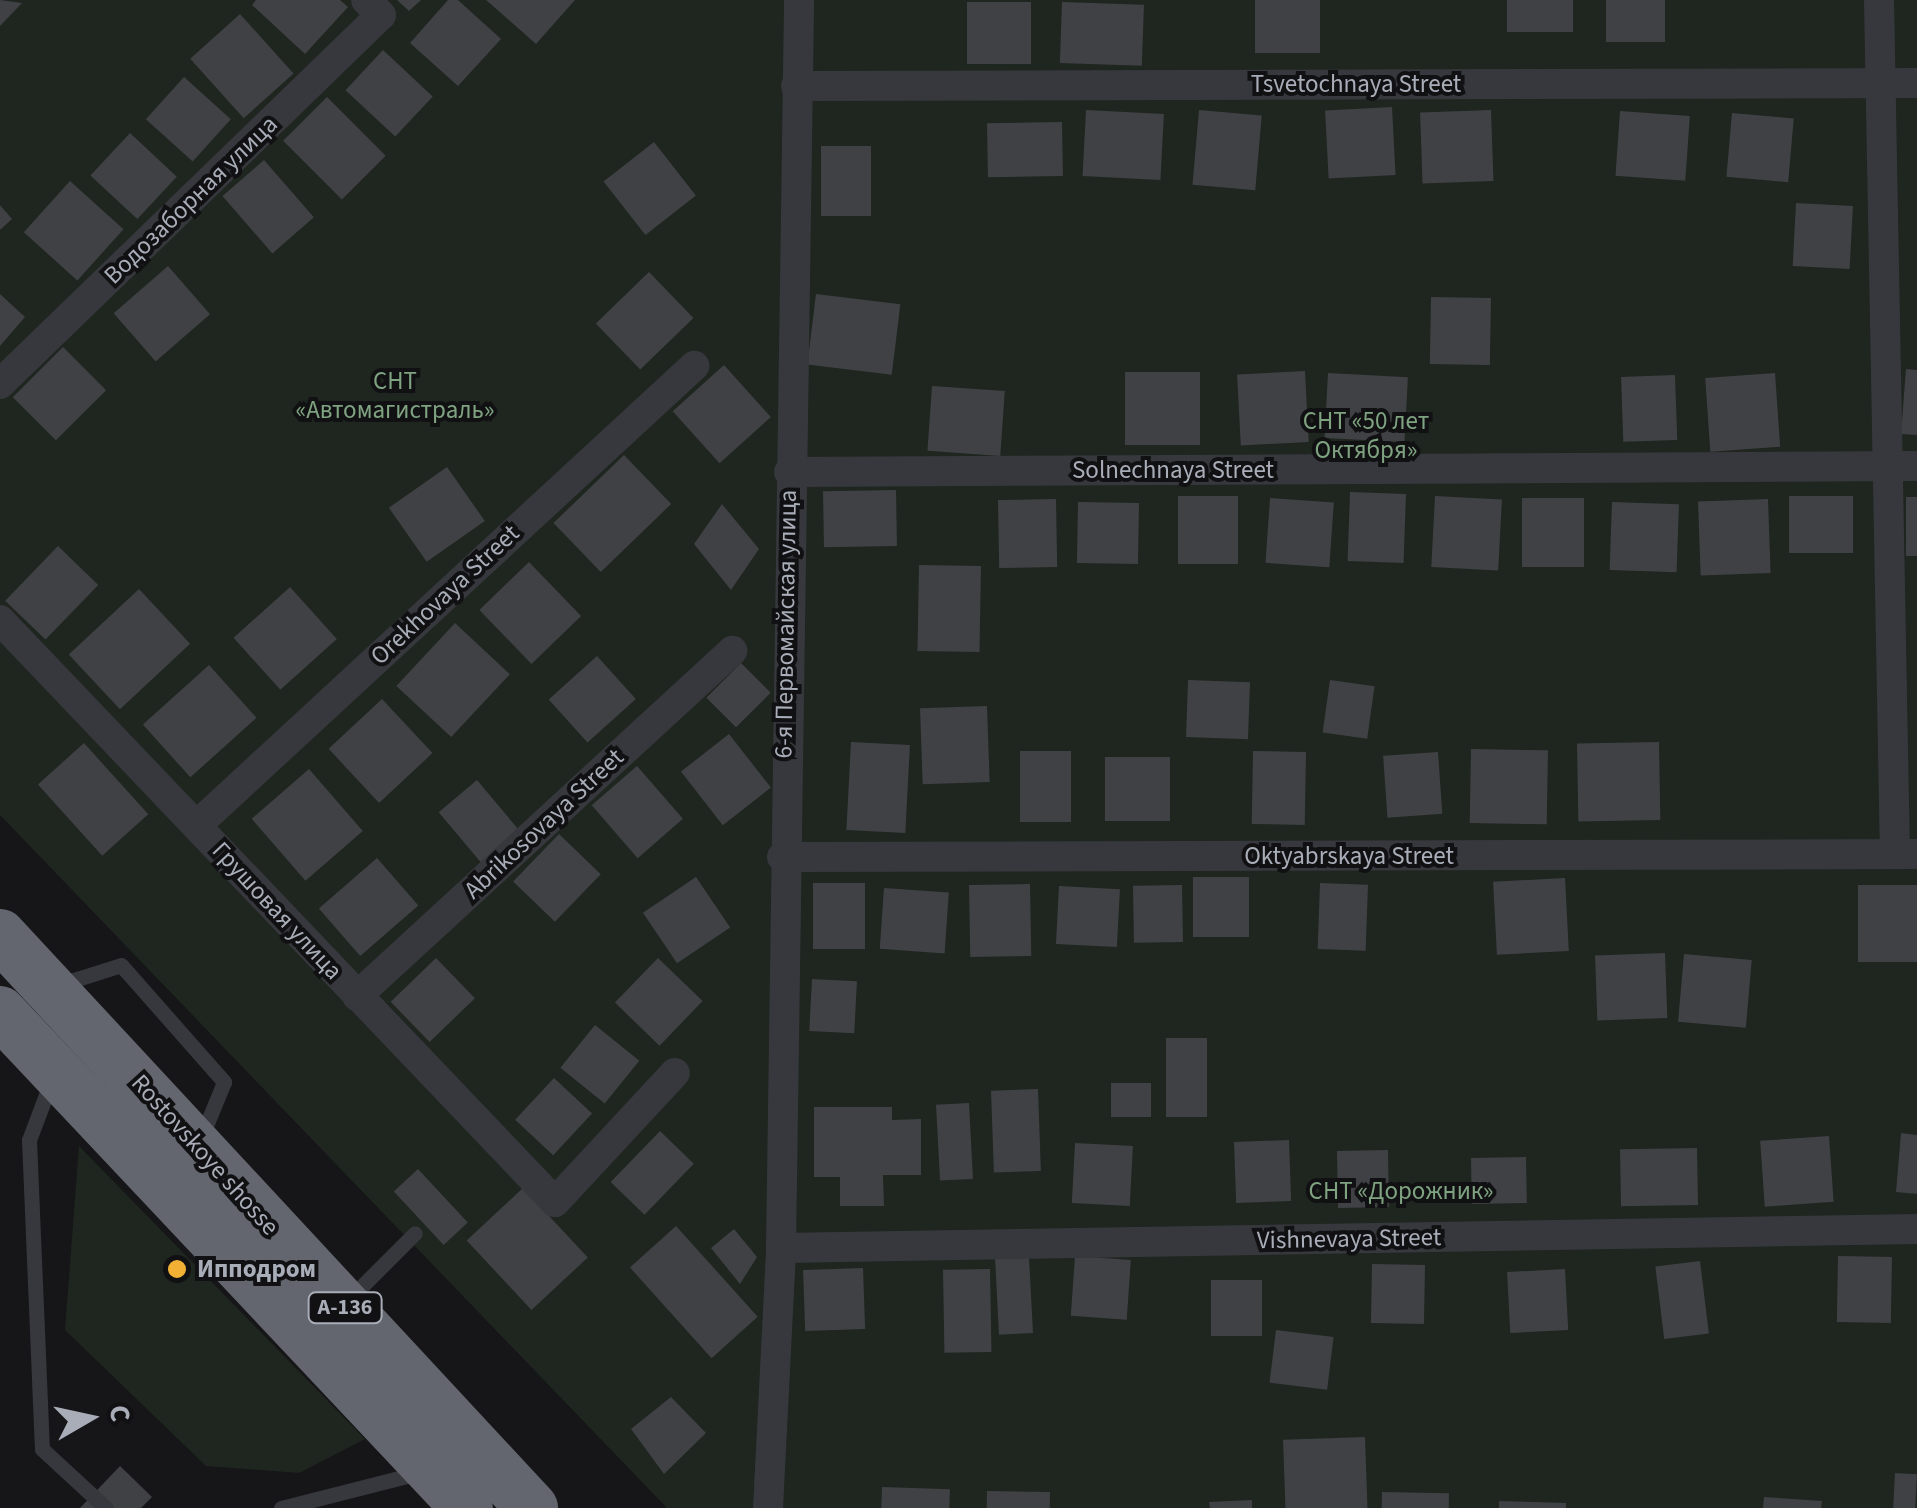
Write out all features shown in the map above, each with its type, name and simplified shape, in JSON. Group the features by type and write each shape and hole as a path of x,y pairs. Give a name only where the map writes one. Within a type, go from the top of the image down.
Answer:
{"highway":[{"name":"Rostovskoye shosse","path":"0,935 532,1508"},
{"name":"Rostovskoye shosse","path":"0,1012 467,1508"}],"street":[{"name":"6-я Первомайская улица","path":"768,1508 781,1248 782,858 798,0"},
{"path":"1879,0 1884,466 1906,854"},
{"name":"Водозаборная улица","path":"0,384 374,8"},
{"name":"Tsvetochnaya Street","path":"796,86 1917,83"},
{"name":"Orekhovaya Street","path":"197,825 694,366"},
{"name":"Solnechnaya Street","path":"789,472 1917,466"},
{"name":"Грушовая улица","path":"0,620 555,1202 675,1073"},
{"name":"Abrikosovaya Street","path":"357,996 732,652"},
{"name":"Oktyabrskaya Street","path":"782,858 1906,854"},
{"name":"Vishnevaya Street","path":"781,1248 1917,1229"}],"lane":[{"path":"55,1071 29,1140 42,1449 106,1508"},
{"path":"342,1304 415,1232"},
{"path":"282,1508 430,1470"}],"green space":[{"path":"0,0 1917,0 1917,1508 667,1508 0,815"},
{"path":"79,1146 365,1439 299,1473 206,1466 65,1330"}],"building":[{"path":"0,0 22,3 0,26"},
{"path":"256,0 340,0 348,7 305,54 252,5"},
{"path":"397,0 421,0 409,11"},
{"path":"448,0 458,0 501,39 458,86 410,43"},
{"path":"486,0 575,0 536,44"},
{"path":"1255,0 1320,0 1320,53 1255,53"},
{"path":"1507,0 1573,0 1573,32 1507,32"},
{"path":"1606,0 1665,0 1665,42 1606,42"},
{"path":"967,2 1031,2 1031,64 967,64"},
{"path":"1062,2 1144,5 1142,66 1060,63"},
{"path":"240,14 294,73 244,118 190,59"},
{"path":"383,50 433,96 395,137 345,90"},
{"path":"184,77 231,119 193,162 146,119"},
{"path":"327,97 386,156 342,200 283,141"},
{"path":"1392,107 1396,175 1329,178 1325,111"},
{"path":"1086,110 1164,114 1160,180 1083,176"},
{"path":"1199,110 1262,115 1255,190 1192,185"},
{"path":"1491,110 1493,181 1423,183 1420,112"},
{"path":"1620,111 1690,116 1685,181 1615,176"},
{"path":"1732,113 1794,118 1788,182 1726,177"},
{"path":"1062,122 1063,176 988,177 987,123"},
{"path":"130,133 177,177 137,219 90,175"},
{"path":"654,142 696,196 645,235 604,181"},
{"path":"821,146 871,146 871,216 821,216"},
{"path":"264,160 314,217 272,253 222,196"},
{"path":"70,181 124,229 77,280 24,232"},
{"path":"1796,203 1853,206 1850,269 1793,266"},
{"path":"0,205 12,219 0,230"},
{"path":"168,266 210,314 156,362 114,313"},
{"path":"649,272 693,318 640,369 596,323"},
{"path":"0,294 25,317 0,346"},
{"path":"816,294 900,304 892,375 807,364"},
{"path":"1431,297 1491,298 1490,365 1430,364"},
{"path":"63,347 106,390 56,440 13,397"},
{"path":"724,365 771,417 720,463 673,411"},
{"path":"1906,369 1917,370 1917,435 1901,434"},
{"path":"1305,371 1309,442 1241,445 1237,375"},
{"path":"1125,372 1200,372 1200,445 1125,445"},
{"path":"1328,373 1408,377 1404,442 1325,438"},
{"path":"1775,373 1780,447 1710,452 1705,378"},
{"path":"1675,375 1677,440 1623,442 1621,377"},
{"path":"932,386 1005,391 1000,456 927,451"},
{"path":"624,455 671,504 601,572 554,523"},
{"path":"447,467 485,521 427,562 389,508"},
{"path":"896,490 897,546 824,547 823,491"},
{"path":"1350,492 1406,494 1404,563 1348,561"},
{"path":"1178,496 1238,496 1238,564 1178,564"},
{"path":"1435,496 1502,500 1498,570 1431,567"},
{"path":"1789,496 1853,496 1853,553 1789,553"},
{"path":"1906,497 1917,497 1917,556 1906,556"},
{"path":"1270,498 1334,502 1329,567 1265,563"},
{"path":"1522,498 1584,498 1584,567 1522,567"},
{"path":"1056,499 1057,567 999,568 998,500"},
{"path":"1768,499 1771,573 1701,575 1698,501"},
{"path":"1078,502 1139,503 1138,564 1077,563"},
{"path":"1612,502 1679,504 1677,572 1610,570"},
{"path":"722,504 759,549 731,590 694,544"},
{"path":"58,546 98,585 45,640 5,601"},
{"path":"529,562 581,616 531,664 479,610"},
{"path":"919,565 981,566 979,652 917,651"},
{"path":"290,587 337,639 280,690 234,638"},
{"path":"139,589 190,644 120,709 69,654"},
{"path":"455,623 510,674 451,737 396,686"},
{"path":"597,656 636,699 588,743 549,699"},
{"path":"741,663 771,693 736,727 706,698"},
{"path":"209,665 257,718 190,777 143,725"},
{"path":"1188,680 1250,682 1248,739 1186,737"},
{"path":"1330,680 1375,686 1367,739 1323,732"},
{"path":"382,699 432,753 379,803 329,749"},
{"path":"987,706 990,782 923,784 920,708"},
{"path":"729,734 771,788 723,825 681,772"},
{"path":"851,742 910,745 905,833 846,830"},
{"path":"1659,742 1660,820 1578,821 1577,743"},
{"path":"84,743 148,814 102,856 38,784"},
{"path":"1471,749 1548,750 1547,824 1470,823"},
{"path":"1020,751 1071,751 1071,822 1020,822"},
{"path":"1253,751 1306,752 1305,825 1252,824"},
{"path":"1438,752 1442,814 1387,818 1383,756"},
{"path":"1105,757 1170,757 1170,821 1105,821"},
{"path":"637,766 683,819 638,858 592,805"},
{"path":"309,769 363,831 305,881 252,819"},
{"path":"477,780 523,834 484,867 439,812"},
{"path":"559,834 601,874 555,922 513,881"},
{"path":"377,858 418,906 360,956 319,909"},
{"path":"696,877 730,928 677,963 643,913"},
{"path":"1193,877 1249,877 1249,937 1193,937"},
{"path":"1565,878 1569,951 1497,955 1493,882"},
{"path":"813,883 865,883 865,949 813,949"},
{"path":"1320,883 1368,885 1366,951 1318,949"},
{"path":"1030,884 1031,956 970,957 969,885"},
{"path":"1182,885 1183,942 1134,943 1133,886"},
{"path":"1858,885 1917,885 1917,962 1858,962"},
{"path":"1059,886 1120,889 1117,947 1056,944"},
{"path":"884,888 949,893 945,953 880,949"},
{"path":"1665,953 1667,1018 1597,1020 1595,955"},
{"path":"1684,954 1752,960 1746,1028 1678,1022"},
{"path":"436,958 475,998 430,1042 391,1002"},
{"path":"658,958 703,1001 660,1046 615,1003"},
{"path":"812,979 857,981 854,1033 809,1031"},
{"path":"595,1025 639,1061 605,1104 560,1068"},
{"path":"1166,1038 1207,1038 1207,1117 1166,1117"},
{"path":"554,1078 592,1113 553,1155 515,1120"},
{"path":"1111,1083 1151,1083 1151,1117 1111,1117"},
{"path":"1038,1089 1041,1171 994,1173 991,1091"},
{"path":"969,1103 973,1179 940,1181 936,1105"},
{"path":"814,1107 892,1107 892,1120 921,1119 921,1175 883,1175 884,1206 840,1206 840,1177 814,1177"},
{"path":"660,1131 694,1164 644,1215 611,1182"},
{"path":"1901,1133 1917,1135 1917,1194 1896,1192"},
{"path":"1829,1136 1834,1202 1765,1207 1760,1141"},
{"path":"1289,1140 1291,1201 1236,1203 1234,1142"},
{"path":"1075,1143 1133,1146 1130,1206 1072,1203"},
{"path":"1697,1148 1698,1205 1621,1206 1620,1149"},
{"path":"1388,1150 1389,1207 1338,1208 1337,1151"},
{"path":"1526,1157 1527,1203 1472,1204 1471,1158"},
{"path":"418,1169 468,1222 444,1245 394,1192"},
{"path":"523,1188 588,1257 531,1310 467,1241"},
{"path":"676,1226 758,1317 712,1358 630,1267"},
{"path":"734,1229 757,1257 740,1284 711,1248"},
{"path":"1075,1256 1131,1260 1127,1320 1071,1316"},
{"path":"1838,1256 1892,1257 1891,1323 1837,1322"},
{"path":"1029,1257 1033,1333 999,1335 995,1259"},
{"path":"1700,1261 1709,1333 1664,1339 1655,1266"},
{"path":"1372,1264 1425,1265 1424,1324 1371,1323"},
{"path":"863,1268 865,1329 805,1331 803,1270"},
{"path":"990,1269 991,1352 944,1353 943,1270"},
{"path":"1565,1269 1568,1330 1510,1333 1507,1272"},
{"path":"1211,1280 1262,1280 1262,1336 1211,1336"},
{"path":"1276,1330 1334,1337 1327,1390 1270,1383"},
{"path":"671,1397 706,1433 664,1474 631,1429"},
{"path":"1365,1437 1367,1508 1285,1508 1283,1440"},
{"path":"120,1466 152,1497 141,1508 80,1508"},
{"path":"1895,1473 1917,1474 1915,1508 1893,1508"},
{"path":"882,1487 950,1489 949,1508 881,1508"},
{"path":"987,1491 1050,1492 1050,1508 987,1508"},
{"path":"1382,1492 1449,1493 1449,1508 1382,1508"},
{"path":"1764,1497 1822,1501 1821,1508 1763,1508"},
{"path":"1252,1500 1252,1508 1210,1508 1209,1502"},
{"path":"1499,1501 1566,1503 1566,1508 1499,1508"}],"place":[{"name":"Ипподром","path":"177,1269"}],"park label":[{"name":"СНТ «Автомагистраль»","path":"395,396"},
{"name":"СНТ «50 лет Октября»","path":"1366,436"},
{"name":"СНТ «Дорожник»","path":"1401,1191"}]}
